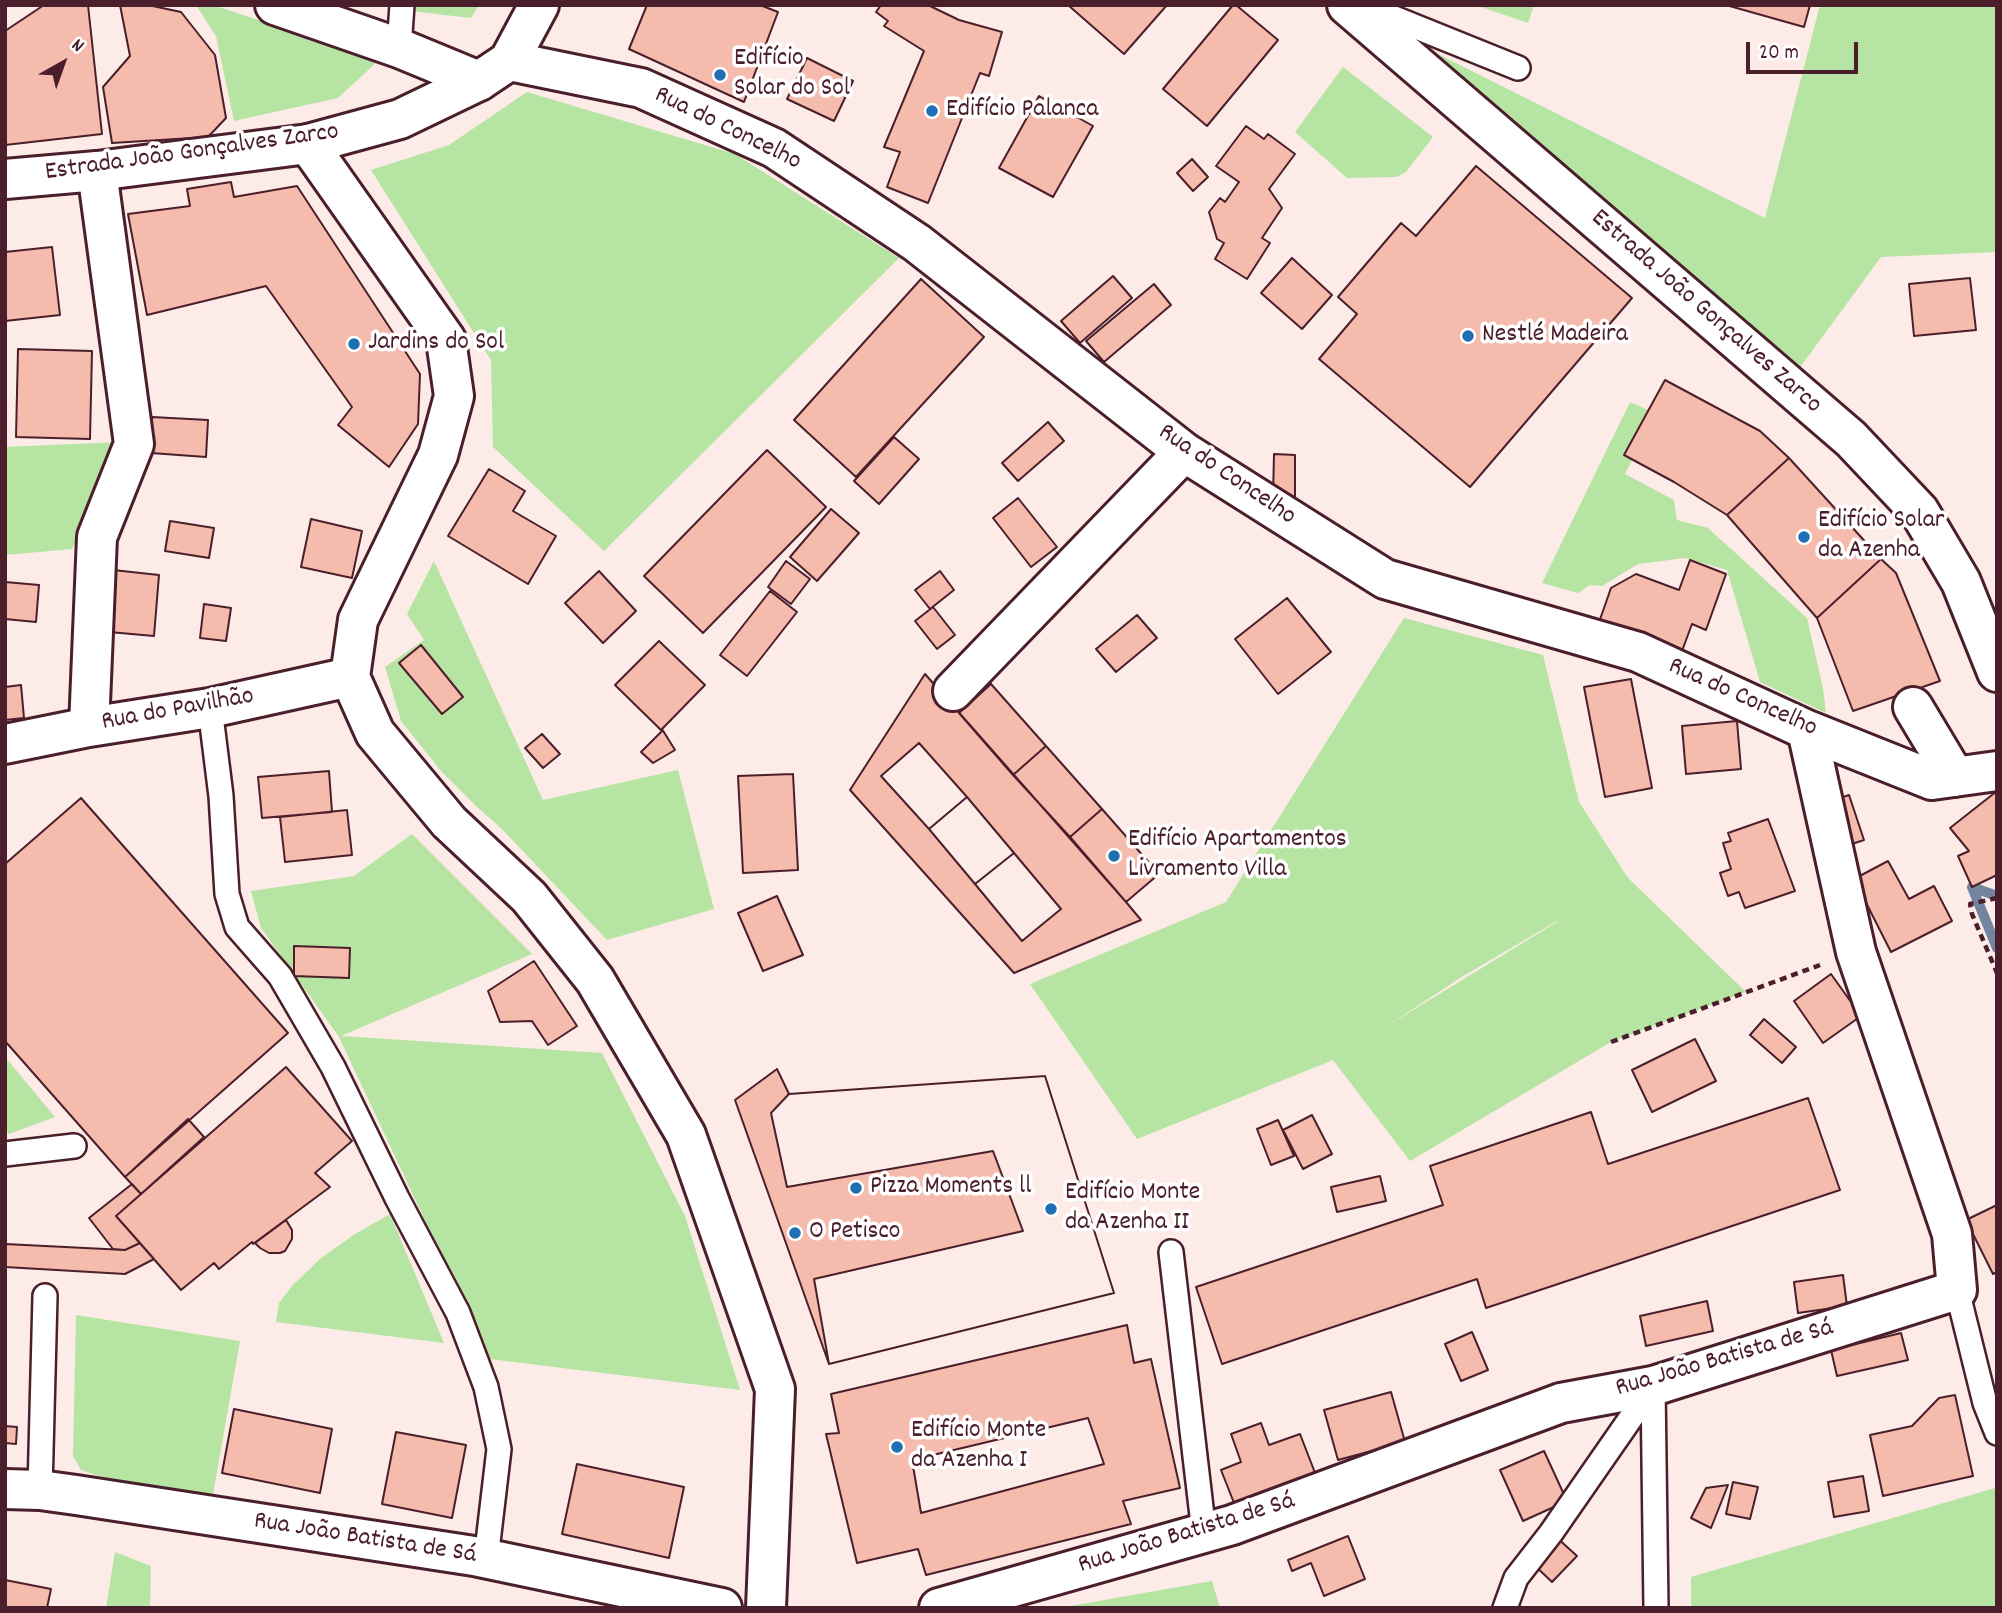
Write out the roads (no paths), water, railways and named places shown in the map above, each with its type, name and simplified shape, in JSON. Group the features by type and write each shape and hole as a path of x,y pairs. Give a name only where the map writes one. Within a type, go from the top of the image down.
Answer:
{"street":[{"name":"Rua do Concelho","path":"275,5 399,48 494,71 641,88 774,148 917,243 1184,452 1385,579 1638,652 1807,730 1932,780 1997,771"},
{"path":"494,71 539,5"},
{"name":"Estrada João Gonçalves Zarco","path":"1347,5 1852,439 1919,511 1961,582 1997,672"},
{"name":"Estrada João Gonçalves Zarco","path":"5,179 97,171 307,144 400,119 494,71"},
{"path":"307,144 446,340 454,396 438,454 358,620 351,677 375,733 449,822 528,897 595,980 686,1135 775,1389 766,1608"},
{"path":"89,727 97,537 134,444 97,171"},
{"path":"953,691 1184,452"},
{"name":"Rua do Pavilhão","path":"5,744 89,727 210,708 351,677"},
{"path":"1913,708 1955,777"},
{"path":"1807,730 1856,952 1952,1234 1958,1290"},
{"name":"Rua João Batista de Sá","path":"939,1608 1232,1525 1561,1403 1653,1386 1958,1290"},
{"name":"Rua João Batista de Sá","path":"23,1490 486,1559 722,1608"}],"lane":[{"path":"399,48 402,5"},
{"path":"1353,5 1394,18 1518,68"},
{"path":"210,708 227,894 237,927 280,976 333,1068 458,1314 486,1387 499,1450 486,1559"},
{"path":"5,1154 74,1146"},
{"path":"1171,1252 1204,1533"},
{"path":"1958,1290 1984,1403 1997,1433"},
{"path":"23,1490 45,1296"},
{"path":"1505,1608 1516,1578 1551,1533 1653,1386"},
{"path":"1653,1386 1656,1608"}],"waterway":[{"path":"1997,896 1972,887 1997,948"}],"place":[{"name":"Edifício Solar do Sol","path":"720,75"},
{"name":"Edifício Palanca","path":"932,111"},
{"name":"Nestlé Madeira","path":"1468,336"},
{"name":"Jardins do Sol","path":"354,344"},
{"name":"Edifício Solar da Azenha","path":"1804,537"},
{"name":"Edifício Apartamentos Livramento Villa","path":"1114,856"},
{"name":"Pizza Moments ll","path":"856,1188"},
{"name":"Edifício Monte da Azenha II","path":"1051,1209"},
{"name":"O Petisco","path":"795,1233"},
{"name":"Edifício Monte da Azenha I","path":"897,1447"}]}
